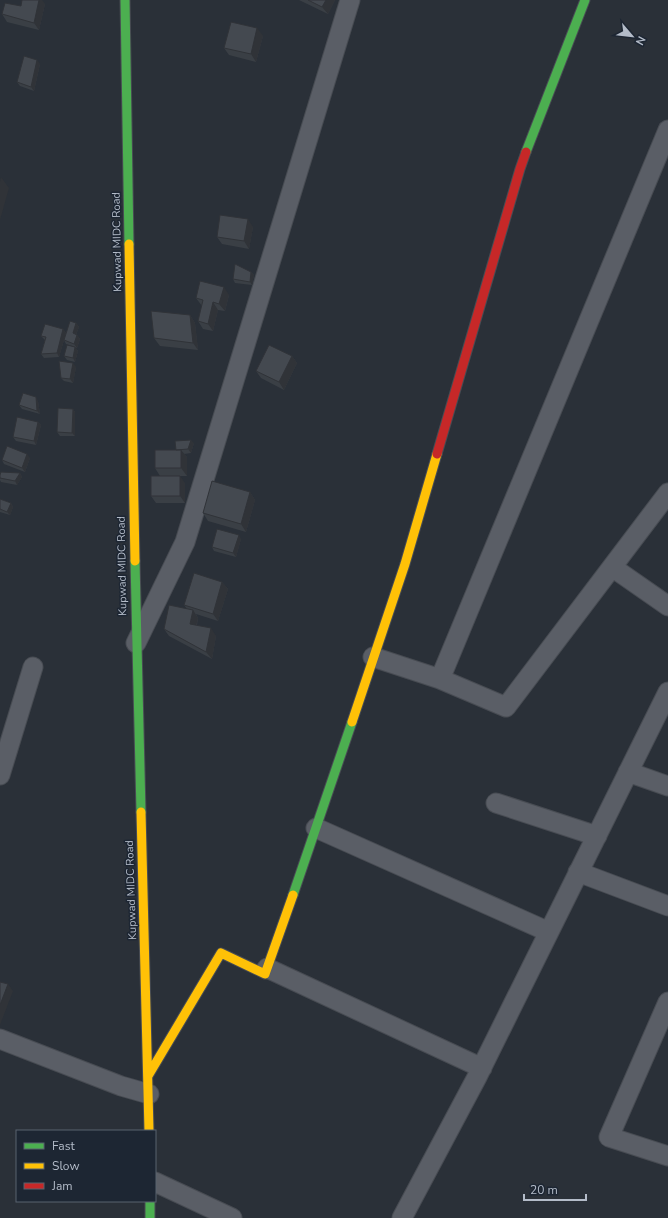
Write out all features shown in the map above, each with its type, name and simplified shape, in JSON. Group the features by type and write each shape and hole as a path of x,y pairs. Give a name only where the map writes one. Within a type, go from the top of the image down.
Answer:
{"street":[{"name":"Kupwad MIDC Road","path":"125,0 136,643 149,1130"},
{"path":"136,643 185,542 350,0"},
{"path":"0,1039 121,1086 148,1085 221,953 265,974 405,564 520,169 585,0"},
{"path":"440,679 668,130"},
{"path":"374,657 440,679 506,707 668,493"},
{"path":"612,567 668,606"},
{"path":"0,775 32,667"},
{"path":"402,1218 482,1068 668,692"},
{"path":"628,772 668,786"},
{"path":"496,803 597,836"},
{"path":"316,828 549,932"},
{"path":"578,872 668,906"},
{"path":"267,968 482,1068"},
{"path":"668,1002 609,1137 668,1156"},
{"path":"156,1182 232,1218"},
{"path":"150,1202 150,1218"}],"building":[{"path":"22,0 39,0 34,23 2,14 5,3 21,6"},
{"path":"308,0 326,0 322,7"},
{"path":"231,22 257,28 251,54 224,48"},
{"path":"24,56 37,60 31,87 17,82"},
{"path":"220,215 248,219 244,241 217,237"},
{"path":"235,264 251,272 250,282 233,279"},
{"path":"200,281 224,287 219,304 213,302 208,324 198,321 203,300 196,298"},
{"path":"151,311 190,315 193,343 154,338"},
{"path":"70,321 76,323 73,333 77,335 74,344 64,340"},
{"path":"45,324 63,329 57,353 41,354 46,337 41,336"},
{"path":"67,345 75,347 73,358 64,356"},
{"path":"269,345 292,356 279,382 256,371"},
{"path":"59,361 73,363 70,379 61,378"},
{"path":"23,393 36,397 37,411 19,405"},
{"path":"58,408 73,409 72,433 57,432"},
{"path":"17,417 38,422 34,441 13,437"},
{"path":"191,440 188,449 176,450 175,441"},
{"path":"7,446 27,454 22,468 2,460"},
{"path":"155,450 181,450 181,468 155,468"},
{"path":"1,472 20,473 15,481 0,478"},
{"path":"151,476 180,476 180,496 151,496"},
{"path":"212,481 250,492 241,524 203,513"},
{"path":"0,499 11,503 7,512 0,509"},
{"path":"217,529 239,535 233,553 212,547"},
{"path":"194,573 222,582 213,614 184,605"},
{"path":"169,605 193,610 190,624 211,628 206,652 164,629"},
{"path":"0,982 8,984 0,1005"}],"traffic: fast":[{"path":"125,0 129,244"},
{"path":"526,152 585,0"},
{"path":"135,561 141,812"},
{"path":"293,895 352,722"},
{"path":"150,1202 150,1218"}],"traffic: slow":[{"path":"129,244 135,561"},
{"path":"352,722 405,564 437,454"},
{"path":"141,812 149,1130"},
{"path":"148,1076 221,953 265,974 293,895"}],"traffic: jam":[{"path":"437,454 526,152"}]}
